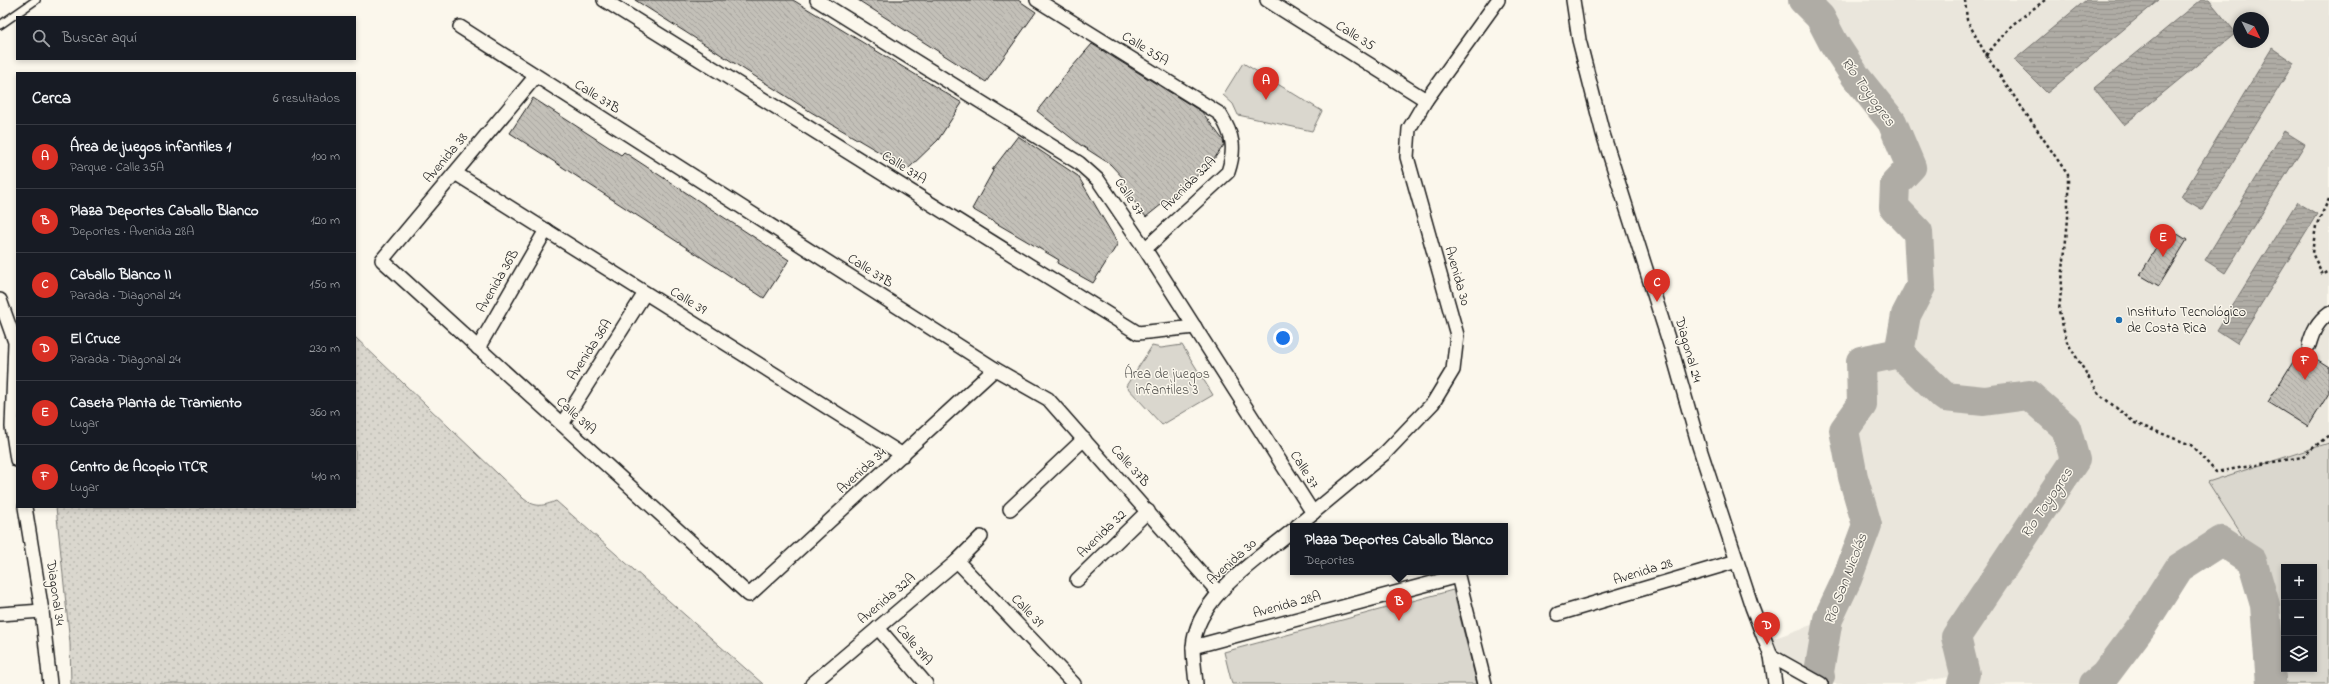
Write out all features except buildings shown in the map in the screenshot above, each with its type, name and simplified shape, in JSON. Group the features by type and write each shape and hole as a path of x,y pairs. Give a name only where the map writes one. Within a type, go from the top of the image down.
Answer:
{"street":[{"name":"Calle 37A","path":"604,0 1138,333 1195,327"},
{"name":"Calle 37","path":"817,0 1079,163 1098,180 1145,248 1313,513"},
{"name":"Calle 35A","path":"1037,0 1220,114 1230,131"},
{"name":"Calle 35","path":"1267,0 1426,100"},
{"name":"Avenida 30","path":"1301,523 1385,453 1433,403 1453,370 1457,335 1406,157 1409,129 1426,100 1498,0"},
{"name":"Diagonal 24","path":"1573,0 1579,40 1603,134 1672,351 1699,446 1752,607 1771,656 1775,684"},
{"name":"Calle 37B","path":"460,27 995,369 1048,399 1218,592"},
{"name":"Avenida 38","path":"382,260 535,76"},
{"name":"Avenida 32A","path":"1145,248 1228,172 1234,155 1230,131"},
{"name":"Calle 39","path":"455,173 903,455"},
{"name":"Avenida 36B","path":"478,348 546,230"},
{"name":"Calle 39A","path":"382,260 749,595"},
{"name":"Avenida 36A","path":"562,424 645,293"},
{"path":"0,300 15,342 12,427 16,453"},
{"path":"2309,345 2317,325 2329,313"},
{"name":"Avenida 34","path":"749,595 995,369"},
{"path":"1010,509 1084,439"},
{"name":"Diagonal 34","path":"25,508 42,611 50,684"},
{"name":"Avenida 32","path":"1077,580 1148,511"},
{"name":"Avenida 30","path":"1196,684 1193,647 1199,624 1218,592 1290,532"},
{"name":"Avenida 32A","path":"812,684 957,561 981,537"},
{"name":"Calle 39","path":"957,561 1074,684"},
{"name":"Avenida 28","path":"1558,614 1737,561"},
{"name":"Avenida 28A","path":"1193,647 1458,576 1485,684"},
{"path":"0,614 42,611"},
{"name":"Calle 39A","path":"878,628 926,684"},
{"path":"1771,656 1821,684"}],"lane":[{"path":"0,24 36,0"}],"path":[{"path":"1965,0 1967,20 1986,55 2068,175 2068,219 2059,311 2067,342 2099,394 2135,424 2191,446 2216,472 2302,457 2329,436"},
{"path":"1986,55 2012,25 2045,0"},
{"path":"2329,199 2316,226 2312,253 2323,275 2329,271"}],"shaded area":[{"name":"Instituto Tecnológico de Costa Rica","path":"1803,0 2329,0 2329,684 2273,684 2266,605 2255,561 2222,539 2183,565 2102,675 2092,684 1961,684 1962,675 1906,684 1835,684 1819,672 1778,655 1772,639 1828,619 1847,579 1867,525 1853,477 1844,430 1862,405 1861,361 1899,353 1919,288 1921,232 1893,206 1895,185 1911,169 1891,122 1820,16"},
{"path":"2086,0 2159,0 2047,93 2014,60"},
{"path":"2201,0 2209,0 2233,29 2233,35 2124,125 2094,88"},
{"path":"2272,48 2294,63 2203,210 2181,197"},
{"path":"2284,131 2305,144 2225,273 2205,260"},
{"path":"2297,202 2317,214 2237,343 2217,330"}],"green space":[{"path":"1243,63 1322,111 1312,131 1238,115 1233,104 1223,95"},
{"path":"356,338 524,499 536,505 556,501 763,684 71,684 70,643 56,508 356,508"},
{"name":"Área de juegos infantiles 3","path":"1182,345 1213,395 1162,425 1126,386 1152,346 1161,348"},
{"path":"2329,443 2329,684 2286,684 2284,672 2317,672 2317,564 2281,564 2281,650 2272,594 2258,560 2208,482"},
{"path":"1453,590 1477,684 1232,684 1224,652"}],"waterway":[{"name":"Río Toyogres","path":"1803,0 1820,17 1833,42 1856,77 1892,122 1911,167 1895,184 1894,207 1918,232 1921,286 1906,315 1899,353 1945,397 1984,401 2029,395 2066,428 2075,460 1956,637 1965,674 1962,684"},
{"name":"Río San Nicolás","path":"1820,677 1819,672 1828,619 1847,579 1867,525 1853,477 1844,430 1862,405 1861,361 1899,353"},
{"name":"Río Toyogres","path":"2094,684 2105,675 2144,623 2179,568 2221,541 2252,561 2265,605 2271,684"}],"place":[{"name":"Área de juegos infantiles 1","path":"1266,100"},
{"name":"Caseta Planta de Tramiento","path":"2163,257"},
{"name":"Caballo Blanco II","path":"1657,302"},
{"name":"Instituto Tecnológico de Costa Rica","path":"2119,320"},
{"name":"Centro de Acopio ITCR","path":"2305,380"},
{"name":"Plaza Deportes Caballo Blanco","path":"1399,621"},
{"name":"El Cruce","path":"1767,645"}]}
